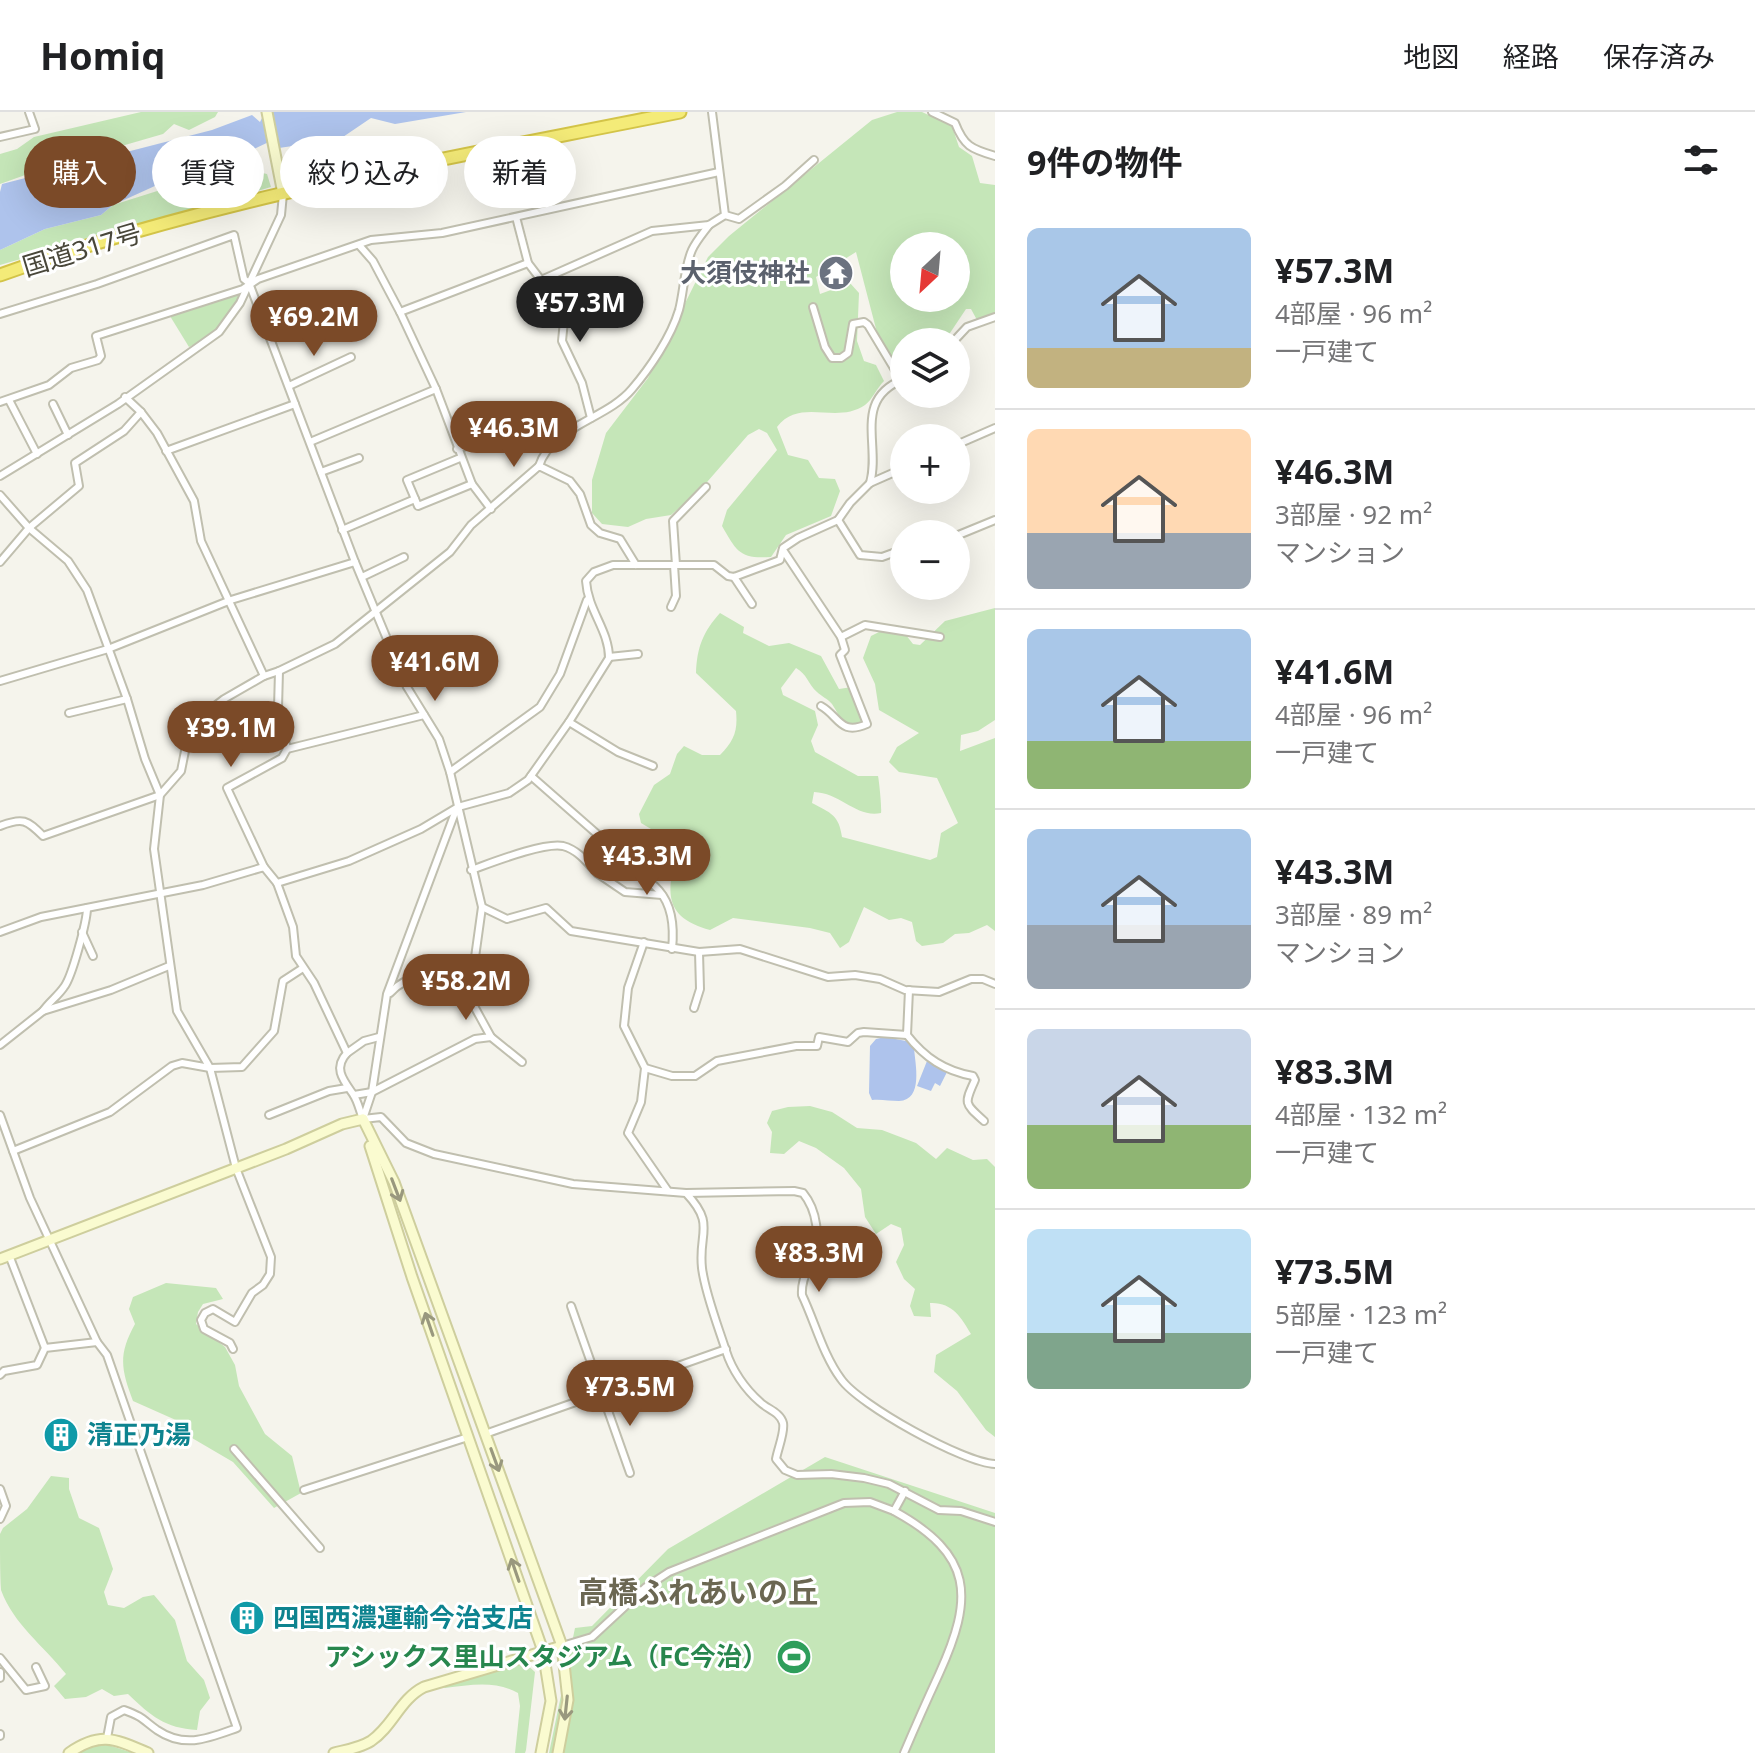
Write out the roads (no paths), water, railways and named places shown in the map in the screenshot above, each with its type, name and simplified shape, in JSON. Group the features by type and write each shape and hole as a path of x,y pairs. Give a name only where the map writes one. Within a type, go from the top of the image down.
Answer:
{"highway":[{"name":"国道317号","path":"448,158 680,112"},
{"name":"国道317号","path":"0,275 280,192"}],"street":[{"path":"0,137 35,129 29,112"},
{"path":"267,112 280,180"},
{"path":"712,112 725,215"},
{"path":"932,112 955,123 962,141 968,146 995,156"},
{"path":"0,826 14,820 28,822 43,836 160,795 181,771 188,736 202,716 264,676 335,644 450,552 471,525 539,466 552,445 621,402 658,350 678,314 692,250 709,225 725,215 739,219 785,186 814,160"},
{"path":"0,402 49,385 71,368 98,360 101,356 96,336 243,289 249,283 371,240 442,233 719,172"},
{"path":"0,476 68,435 219,332 240,303 281,215 281,208"},
{"path":"516,217 528,263 541,280 652,231 709,225"},
{"path":"0,314 97,284 234,235 244,279 249,283 355,562 407,687 439,739 450,772 482,907 472,979 474,1006 491,1037 522,1062"},
{"path":"359,245 373,261 400,312 436,389 472,484 491,509"},
{"path":"400,312 528,263"},
{"path":"547,278 564,321 562,341 582,383 591,418"},
{"path":"813,307 825,347 832,358 841,358 848,353 853,324 864,322 890,361"},
{"path":"966,328 995,317"},
{"path":"289,386 351,357"},
{"path":"870,483 874,468 870,430 878,397 890,385"},
{"path":"310,442 436,389"},
{"path":"125,397 141,412 194,501 201,541 264,676"},
{"path":"9,400 37,454"},
{"path":"53,404 68,435"},
{"path":"166,451 295,404"},
{"path":"0,562 29,528 79,486 75,463 124,431 141,412"},
{"path":"970,439 995,428"},
{"path":"457,449 494,437"},
{"path":"321,472 359,458"},
{"path":"460,458 407,480 418,506 472,484"},
{"path":"539,466 570,481 580,494 591,525 600,533 620,539 636,565"},
{"path":"277,883 349,861 421,829 458,807 509,793 531,776 609,657 609,646 587,599 586,581 594,572 613,565 714,565 734,577 780,560 783,550 798,538 838,520 870,483 890,474"},
{"path":"671,607 676,596 673,521 706,487"},
{"path":"0,495 29,528 68,561 87,590 160,795 154,849 177,1011 210,1068 236,1168 271,1257 270,1274 263,1285 252,1293 235,1322 213,1309 205,1313 201,1320 204,1329 230,1343 233,1349"},
{"path":"342,530 415,499"},
{"path":"838,520 860,555 882,557 890,554"},
{"path":"970,530 995,520"},
{"path":"0,552 10,550"},
{"path":"783,550 841,637 845,650 840,655 867,724 857,729 846,727 836,722 821,706"},
{"path":"362,577 404,557"},
{"path":"0,681 108,649 231,600 355,562"},
{"path":"734,577 752,604"},
{"path":"450,772 540,707 560,674 587,599"},
{"path":"841,637 865,625 940,637"},
{"path":"609,657 638,654"},
{"path":"279,671 278,708 287,749 282,758 227,788 264,867 277,883 293,927 296,956 314,983 347,1053"},
{"path":"69,713 127,699"},
{"path":"287,749 424,715"},
{"path":"569,722 618,752 653,766"},
{"path":"531,776 613,848 597,873"},
{"path":"458,807 387,996 372,1092 363,1119 394,1182 562,1646 568,1700 558,1753"},
{"path":"471,870 509,856 560,845 577,852 597,873 625,892 662,895"},
{"path":"607,859 641,874 663,892 675,925 672,949"},
{"path":"0,932 41,917 203,885 264,867"},
{"path":"482,907 507,919 546,908 571,931 699,952 740,949 828,977 855,975 880,979 909,990 939,992 971,979 983,979 995,984"},
{"path":"0,1045 43,1011 64,987 87,921 87,908"},
{"path":"82,932 93,956"},
{"path":"644,942 628,988 624,1026 645,1068 641,1102 628,1133 668,1191"},
{"path":"694,1008 700,989 699,952"},
{"path":"43,1011 111,990 169,966"},
{"path":"13,1151 110,1112 172,1066 182,1063 210,1068 242,1067 274,1031 283,981 303,968"},
{"path":"387,996 401,981 412,977 472,979"},
{"path":"909,990 907,1035 941,1066 973,1076 975,1080 966,1100 968,1107 984,1121"},
{"path":"645,1068 672,1076 695,1076 717,1061 796,1046 817,1046 819,1037 842,1043 864,1032 907,1035"},
{"path":"379,1037 364,1041 347,1053 341,1060 339,1072 354,1095 363,1119 412,1277 543,1651 551,1701 541,1753"},
{"path":"354,1095 372,1092 475,1039 491,1037"},
{"path":"269,1115 329,1091 347,1088"},
{"path":"0,1115 49,1240 97,1342 107,1355 237,1728 197,1742 174,1739 143,1717 124,1710 111,1717 107,1738"},
{"path":"0,1375 4,1371 37,1365 45,1348 5,1257 342,1124 381,1117 406,1143 434,1154 573,1184 686,1193 794,1191 806,1195 817,1226 814,1256 802,1285 802,1295 841,1380 859,1398 938,1444 985,1464 995,1464"},
{"path":"686,1193 699,1206 704,1218 702,1267 732,1368 759,1401 780,1416 784,1425 776,1459 785,1470 797,1475 831,1474 864,1478 905,1491 939,1510 961,1511 995,1522"},
{"path":"571,1306 630,1473"},
{"path":"45,1348 97,1342"},
{"path":"485,1434 726,1349"},
{"path":"304,1490 468,1437"},
{"path":"234,1449 320,1548"},
{"path":"0,1489 6,1506 0,1519"},
{"path":"894,1511 905,1491"},
{"path":"334,1753 370,1741 383,1730 412,1693 424,1687 592,1637 646,1587 669,1572 844,1503 870,1502 917,1523 941,1545 959,1574 963,1595 955,1639 904,1753"},
{"path":"0,1658 26,1690 45,1686 36,1667"},
{"path":"0,1672 0,1678"},
{"path":"69,1753 94,1739 107,1738 148,1753"}],"water":[{"path":"265,112 466,112 395,124 371,118 344,136 280,136 279,148 275,139 264,144 264,136 189,136 252,115 260,122"},
{"path":"152,145 152,187 136,195 136,150"},
{"path":"24,178 24,208 109,208 101,215 45,229 0,250 2,184"},
{"path":"885,1037 906,1041 914,1048 915,1088 907,1099 872,1100 869,1093 870,1046 876,1039"},
{"path":"927,1061 947,1072 940,1086 935,1083 931,1091 917,1086"}],"place":[{"name":"大須伎神社","path":"836,273"},
{"name":"清正乃湯","path":"61,1435"},
{"name":"四国西濃運輸今治支店","path":"247,1618"},
{"name":"アシックス里山スタジアム（FC今治）","path":"794,1657"}],"district":[{"name":"高橋ふれあいの丘","path":"698,1593"}]}
